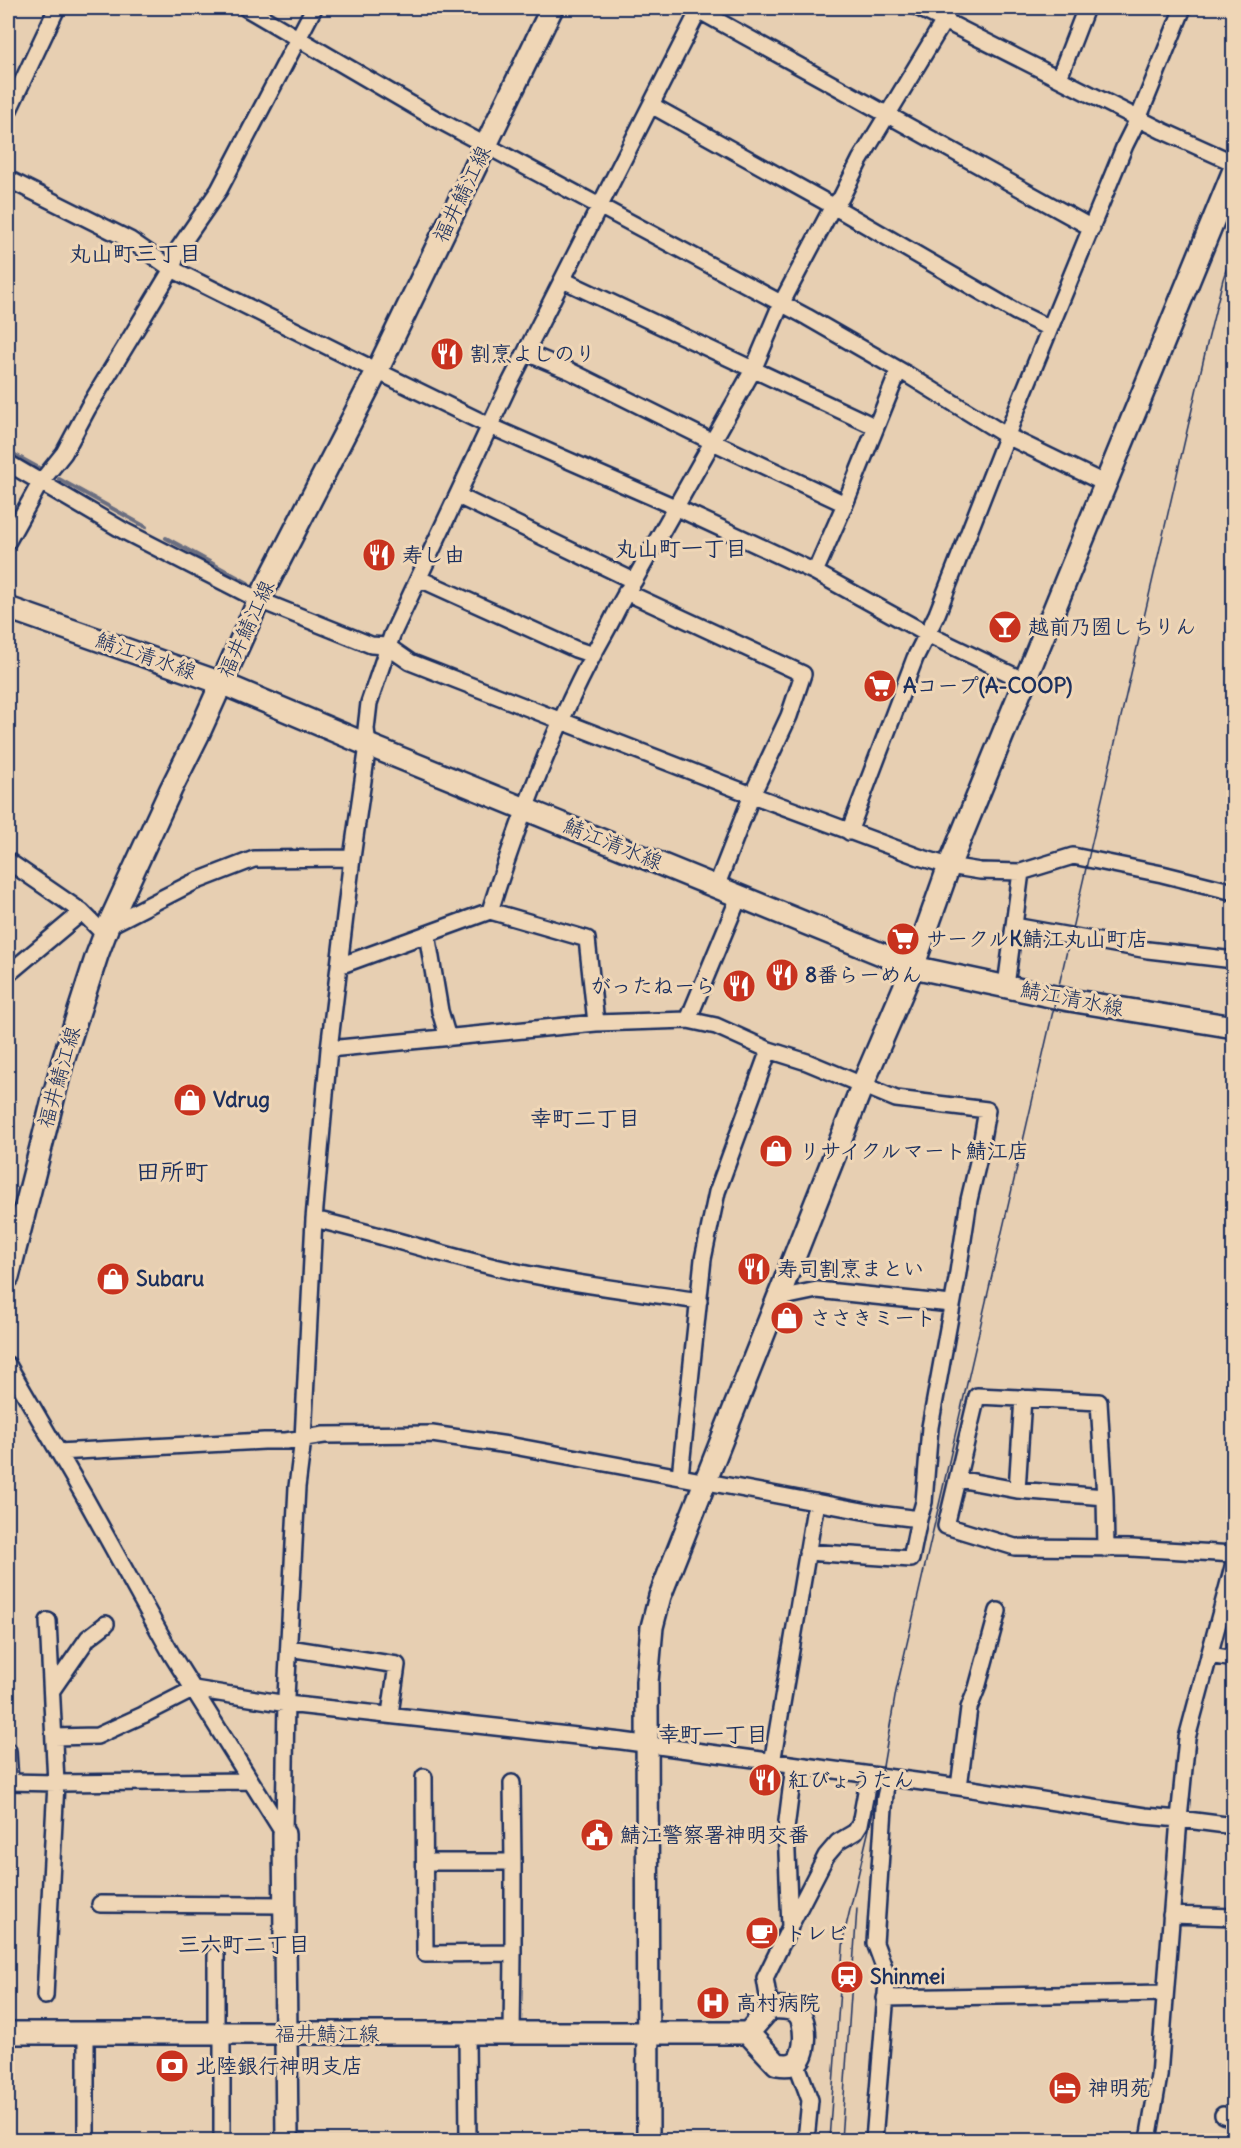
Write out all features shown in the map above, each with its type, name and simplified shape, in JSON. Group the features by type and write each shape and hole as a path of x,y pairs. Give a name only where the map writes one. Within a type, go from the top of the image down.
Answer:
{"main road":[{"name":"福井鯖江線","path":"8,1277 62,1064 106,930 260,600 377,371 552,8"},
{"path":"648,2140 647,1682 652,1627 660,1596 862,1086 913,967 950,866 1233,170"},
{"name":"鯖江清水線","path":"8,608 221,683 913,967 1069,1000 1233,1027"},
{"path":"284,1834 287,2140"},
{"path":"785,2007 796,2012 803,2020 805,2028 802,2056 796,2062 783,2065 773,2062 748,2033 770,2008 785,2007"},
{"name":"福井鯖江線","path":"8,2033 748,2033"}],"street":[{"path":"8,112 57,8"},
{"path":"246,8 431,116 486,143 782,304 899,370 1007,436 1107,484"},
{"path":"8,541 40,483 64,453 87,408 172,269 179,248 219,190 314,8"},
{"path":"919,8 947,14 1059,78 1138,119 1233,163"},
{"path":"1059,78 1086,8"},
{"path":"849,832 915,658 937,614 1049,328 1138,119 1182,8"},
{"path":"284,1834 286,1704 314,1219 329,1049 368,745 366,729 369,703 387,646 490,426 699,9 1092,228"},
{"path":"490,911 525,808 593,655 753,370 782,304 833,206 842,198 860,159 889,115 947,14"},
{"path":"651,105 833,206 1016,312 1049,328"},
{"path":"8,179 130,240 172,269 377,371 490,426 675,507 814,572 927,634 1025,681"},
{"path":"563,280 876,427"},
{"path":"526,353 570,371 845,504"},
{"path":"814,572 845,504 899,370"},
{"path":"8,463 124,531 260,600 371,645 387,646 410,662 918,857 980,871 1021,872 1073,856 1162,874 1233,892"},
{"path":"458,496 630,587 803,674 789,716 752,795 716,887"},
{"path":"420,579 593,655"},
{"path":"8,861 106,930 192,882 254,859 352,858"},
{"path":"1006,986 1021,872"},
{"path":"688,1020 739,897"},
{"path":"339,966 490,911 587,939 596,1023"},
{"path":"8,974 82,912"},
{"path":"1014,926 1148,950 1233,960"},
{"path":"427,934 440,1011 448,1038"},
{"path":"329,1049 596,1023 688,1020 716,1026 769,1050 807,1062 896,1100 987,1110 930,1427 924,1502 911,1559 807,1552"},
{"path":"680,1476 703,1259 717,1192 769,1050"},
{"path":"314,1219 354,1228 440,1254 524,1274 699,1301"},
{"path":"779,1298 817,1290 951,1304"},
{"path":"8,1365 172,1655 284,1834"},
{"path":"1106,1549 1099,1402 977,1396 946,1526 1014,1547 1106,1549 1184,1550 1233,1554"},
{"path":"1017,1490 1023,1398"},
{"path":"58,1452 303,1439 324,1435 432,1434 508,1445 641,1471 919,1519"},
{"path":"958,1479 1017,1490 1105,1497"},
{"path":"772,1763 816,1502"},
{"path":"1148,2140 1159,2076 1187,1738 1233,1563"},
{"path":"959,1787 969,1708 977,1688 998,1611"},
{"path":"45,1996 56,1783 48,1621"},
{"path":"52,1690 88,1638 106,1624"},
{"path":"289,1648 397,1665 390,1714"},
{"path":"1209,1655 1233,1659"},
{"path":"54,1737 97,1736 194,1689 286,1704 390,1714 647,1745 959,1787 1145,1816 1179,1818 1233,1826"},
{"path":"8,1750 9,1782 250,1781"},
{"path":"790,1927 786,1829 788,1798 794,1766"},
{"path":"770,2008 765,1978 826,1856 838,1842 855,1832 860,1824 869,1776"},
{"path":"424,1777 425,1954 513,1953"},
{"path":"874,2140 887,1982 875,1943 885,1778"},
{"path":"512,1783 505,1814 513,1862 512,2033"},
{"path":"425,1862 513,1862"},
{"path":"100,1904 286,1905"},
{"path":"1171,1915 1233,1917"},
{"path":"216,1955 222,2140"},
{"path":"885,1998 1165,1993"},
{"path":"86,2034 86,2140"},
{"path":"467,2034 468,2140"},
{"path":"796,2062 810,2100 806,2140"}],"waterway":[{"path":"8,451 39,468"},
{"path":"59,479 146,527"},
{"path":"166,538 248,583"}],"tram line":[{"path":"829,2140 844,1935 881,1778 896,1691 1208,340 1223,279 1234,247"},
{"path":"841,2140 857,1908"}],"place":[{"name":"割烹よしのり","path":"447,354"},
{"name":"寿し由","path":"379,555"},
{"name":"越前乃圀しちりん","path":"1005,627"},
{"name":"Aコープ(A-COOP)","path":"880,686"},
{"name":"サークルK鯖江丸山町店","path":"903,939"},
{"name":"8番らーめん","path":"782,975"},
{"name":"がったねーら","path":"739,986"},
{"name":"Vdrug","path":"190,1100"},
{"name":"リサイクルマート鯖江店","path":"776,1151"},
{"name":"寿司割烹まとい","path":"754,1269"},
{"name":"Subaru","path":"113,1279"},
{"name":"ささきミート","path":"787,1318"},
{"name":"紅びょうたん","path":"765,1780"},
{"name":"鯖江警察署神明交番","path":"597,1835"},
{"name":"トレビ","path":"762,1933"},
{"name":"Shinmei","path":"847,1977"},
{"name":"高村病院","path":"713,2003"},
{"name":"北陸銀行神明支店","path":"172,2066"},
{"name":"神明苑","path":"1065,2088"}],"district":[{"name":"丸山町三丁目","path":"135,253"},
{"name":"丸山町一丁目","path":"681,548"},
{"name":"幸町二丁目","path":"585,1118"},
{"name":"田所町","path":"172,1172"},
{"name":"幸町一丁目","path":"713,1734"},
{"name":"三六町二丁目","path":"244,1944"}]}
